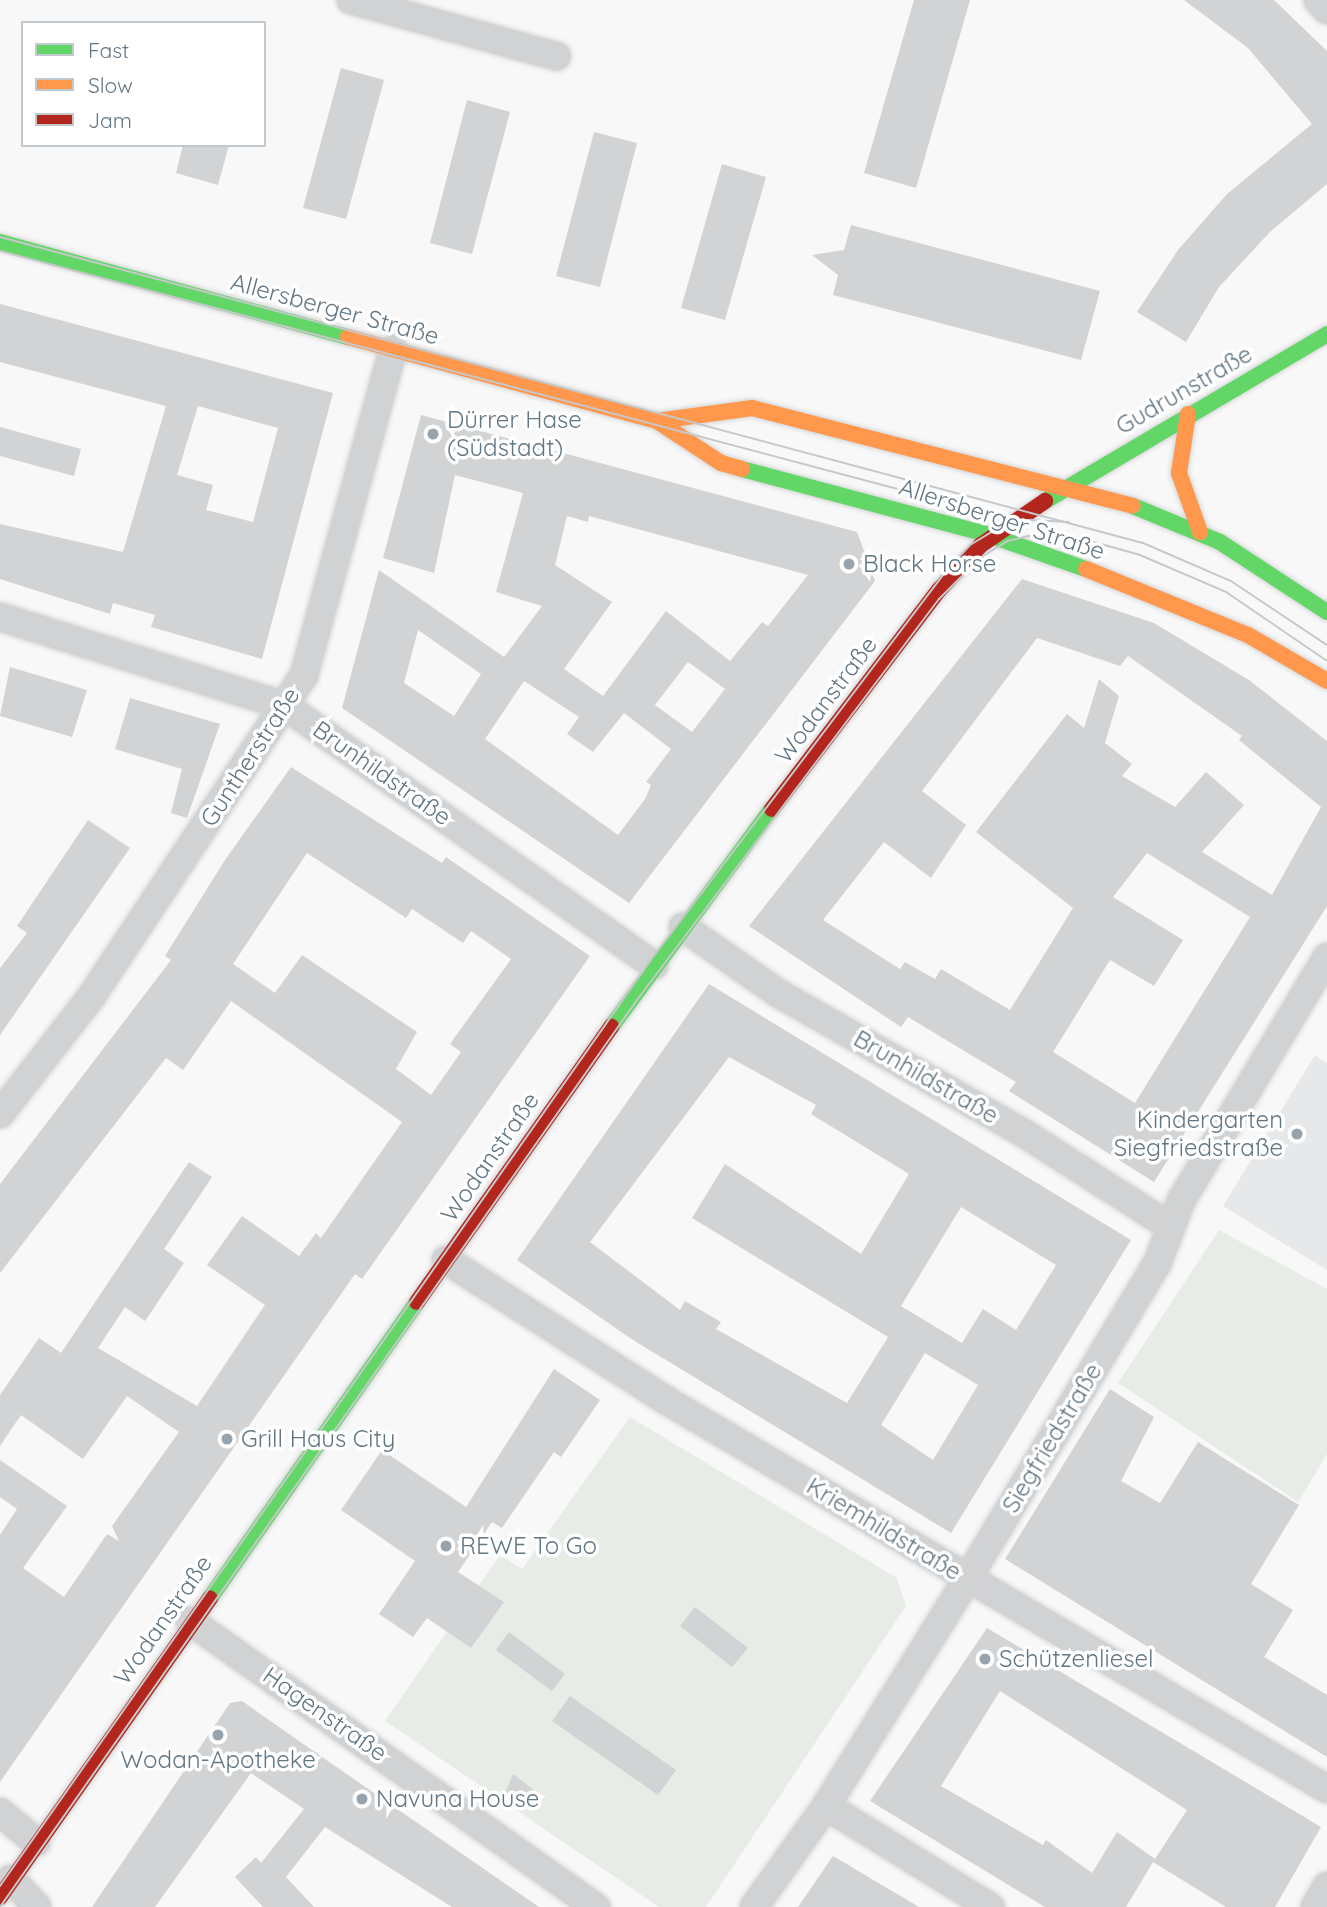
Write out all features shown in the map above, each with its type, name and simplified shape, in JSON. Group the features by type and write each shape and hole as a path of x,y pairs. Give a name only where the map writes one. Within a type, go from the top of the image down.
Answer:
{"main road":[{"name":"Allersberger Straße","path":"0,242 657,421 721,463 992,536 1193,609 1327,681"},
{"name":"Gudrunstraße","path":"1066,488 1327,334"},
{"name":"Allersberger Straße","path":"657,421 752,408 1153,512 1200,532 1327,612"},
{"path":"1188,414 1180,473 1200,532"},
{"name":"Wodanstraße","path":"6,1888 190,1621 682,927 939,590 992,536 1066,488"}],"street":[{"path":"351,0 556,55"},
{"path":"1318,0 1327,9"},
{"name":"Guntherstraße","path":"0,1114 91,997 304,676 393,348"},
{"name":"Brunhildstraße","path":"0,617 285,706 654,965"},
{"name":"Brunhildstraße","path":"682,927 778,992 1025,1134 1171,1227"},
{"name":"Siegfriedstraße","path":"754,1907 826,1806 968,1578 1157,1264 1181,1201 1327,957"},
{"name":"Kriemhildstraße","path":"446,1259 669,1402 1327,1789"},
{"name":"Hagenstraße","path":"190,1621 596,1907"},
{"path":"826,1806 990,1907"},
{"path":"0,1812 36,1842"},
{"path":"1315,1907 1327,1886"},
{"path":"6,1888 37,1907"}],"shaded area":[{"name":"Kindergarten Siegfriedstraße","path":"1315,1055 1327,1063 1327,1270 1223,1206"},
{"path":"1219,1230 1327,1289 1327,1454 1298,1502 1118,1383"},
{"path":"630,1417 897,1578 906,1606 706,1907 659,1907 385,1721 500,1555 522,1569"}],"building":[{"path":"914,0 970,0 916,188 864,173"},
{"path":"1184,0 1274,0 1327,51 1327,184 1270,232 1219,287 1186,342 1137,312 1178,250 1227,194 1312,124 1248,48"},
{"path":"341,68 384,80 346,219 303,208"},
{"path":"467,100 510,112 472,254 430,243"},
{"path":"594,132 637,143 600,287 556,276"},
{"path":"182,147 228,147 218,185 176,173"},
{"path":"722,164 766,177 725,320 681,308"},
{"path":"851,225 1100,291 1081,360 833,295 838,275 812,255 844,250"},
{"path":"0,304 333,393 262,659 151,627 155,615 113,603 110,614 0,579 0,524 123,552 166,406 0,362","holes":["198,406 278,428 253,522 206,510 213,485 177,475"]},
{"path":"421,415 857,532 875,581 629,903 342,708 379,570 504,657 542,606 496,592 523,493 455,475 434,573 383,558","holes":["567,516 588,522 589,516 808,575 768,626 762,622 730,661 666,611 603,696 564,669 612,602 555,565","418,630 481,674 454,716 404,683","688,662 725,689 692,732 655,705","524,681 579,717 567,734 593,752 624,713 671,749 646,782 651,785 645,799 618,835 485,739"]},
{"path":"0,427 81,449 74,476 0,456"},
{"path":"1022,579 1154,623 1249,680 1327,741 1327,906 1154,1182 1009,1091 1016,1082 908,1017 901,1027 749,926","holes":["1037,638 1120,666 1128,656 1242,736 1239,740 1321,807 1272,895 1202,852 1244,805 1206,772 1175,807 1122,776 1132,764 1105,743 1119,696 1099,679 1084,728 1067,714 976,832 1073,908 1010,1010 941,969 935,979 905,962 900,969 823,920 884,842 931,878 966,825 922,791","1147,853 1250,917 1135,1103 1053,1052 1110,960 1154,986 1183,940 1113,897"]},
{"path":"10,667 87,690 72,737 0,716"},
{"path":"130,698 220,724 187,818 171,813 182,769 115,749"},
{"path":"291,767 442,863 446,857 590,956 362,1279 355,1274 0,1782 0,1535 17,1509 0,1497 0,1460 67,1506 23,1568 64,1597 107,1534 119,1541 112,1526 179,1432 127,1396 83,1459 21,1415 0,1446 0,1395 39,1338 61,1353 189,1162 212,1177 164,1249 184,1263 145,1321 125,1307 98,1348 197,1406 265,1305 207,1265 242,1216 299,1256 316,1233 321,1238 402,1122 231,1001 183,1070 166,1058 0,1273 0,1184 171,960 165,956 225,860","holes":["307,853 406,918 412,909 463,943 471,931 511,959 450,1044 461,1052 431,1095 396,1069 417,1032 302,955 275,993 233,964"]},
{"path":"88,820 130,848 0,1035 0,968 27,933 17,926"},
{"path":"709,984 1131,1240 951,1533 633,1340 517,1260","holes":["729,1057 816,1105 811,1114 909,1174 861,1254 725,1164 692,1218 888,1337 847,1403 716,1329 721,1322 685,1301 680,1310 590,1242","961,1207 1056,1265 1016,1330 983,1309 962,1343 901,1306","925,1353 978,1385 933,1460 881,1425"]},
{"path":"554,1369 600,1400 561,1457 554,1452 502,1528 492,1522 458,1572 504,1602 471,1648 427,1618 413,1637 379,1614 415,1561 341,1510 382,1450 466,1507"},
{"path":"1110,1389 1154,1417 1121,1481 1160,1503 1198,1442 1299,1505 1251,1584 1293,1610 1264,1657 1327,1695 1327,1757 1005,1559"},
{"path":"695,1607 748,1648 732,1667 680,1626"},
{"path":"987,1628 1321,1827 1275,1907 1226,1907 1153,1862 1126,1907 1045,1907 870,1801","holes":["1000,1691 1187,1810 1155,1859 1117,1832 1092,1873 1046,1840 1043,1845 941,1786"]},
{"path":"509,1632 565,1674 552,1691 496,1650"},
{"path":"570,1696 676,1770 658,1795 552,1721"},
{"path":"242,1701 539,1907 452,1907 325,1827 286,1877 314,1907 263,1907 235,1877 256,1857 261,1863 304,1809 251,1773 155,1907 92,1907 230,1703"},
{"path":"513,1774 534,1790 520,1808 504,1796"},
{"path":"833,1856 919,1907 798,1907"}],"tram line":[{"path":"0,237 1143,543 1231,581 1327,645"},
{"path":"0,251 1018,521"},
{"path":"0,1886 650,961 944,573 970,545 1002,526 1031,520 1069,522"},
{"path":"0,1907 637,1000 939,599 980,558 1007,541 1038,534 1078,537"},
{"path":"1069,535 1140,555 1226,592 1327,661"}],"traffic: fast":[{"path":"0,242 348,337"},
{"path":"1045,501 1327,334"},
{"path":"742,469 986,534 1086,569"},
{"path":"1133,506 1220,542 1327,612"},
{"path":"611,1027 772,809"},
{"path":"210,1598 417,1302"}],"traffic: slow":[{"path":"348,337 657,421 721,463 742,469"},
{"path":"657,421 752,408 1133,506"},
{"path":"1188,414 1179,473 1200,532"},
{"path":"1086,569 1248,635 1327,681"}],"traffic: jam":[{"path":"772,809 939,590 981,545 1045,501"},
{"path":"417,1302 611,1027"},
{"path":"0,1897 210,1598"}],"place":[{"name":"Dürrer Hase (Südstadt)","path":"433,434"},
{"name":"Black Horse","path":"849,564"},
{"name":"Kindergarten Siegfriedstraße","path":"1297,1134"},
{"name":"Grill Haus City","path":"227,1439"},
{"name":"REWE To Go","path":"446,1546"},
{"name":"Schützenliesel","path":"985,1659"},
{"name":"Wodan-Apotheke","path":"218,1735"},
{"name":"Navuna House","path":"362,1799"}]}
